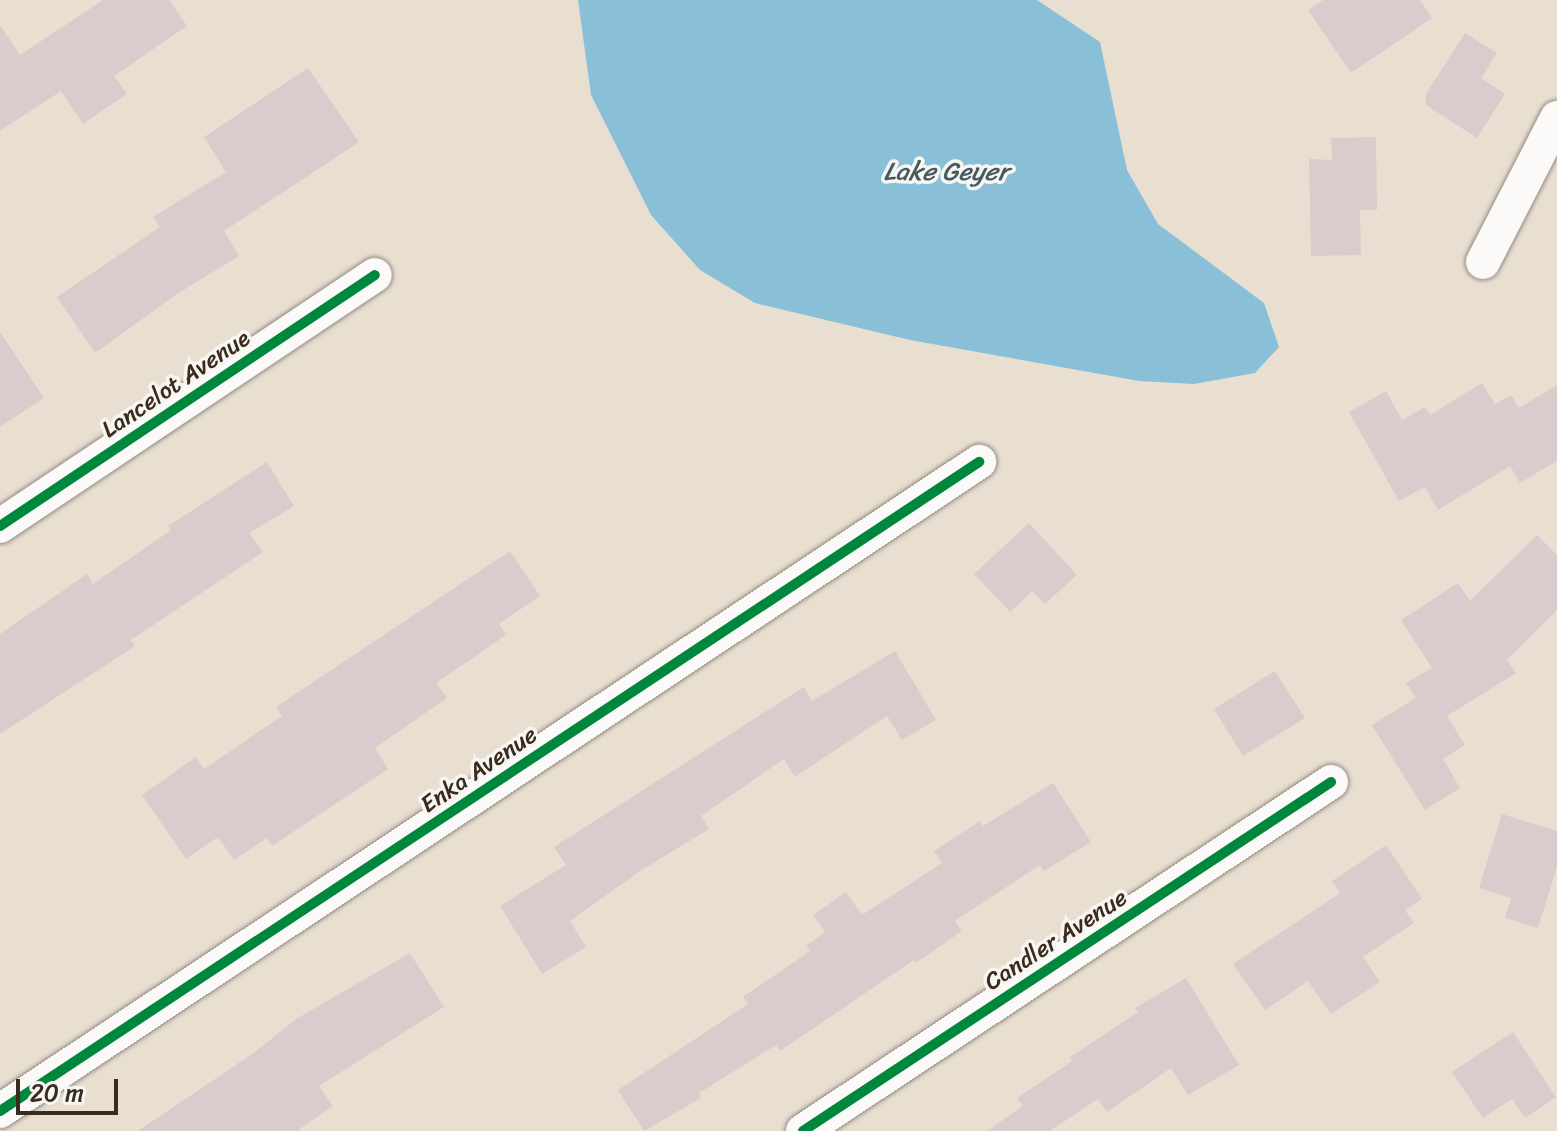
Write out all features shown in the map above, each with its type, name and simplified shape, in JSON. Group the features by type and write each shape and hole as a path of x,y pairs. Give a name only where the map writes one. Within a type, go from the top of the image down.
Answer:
{"street":[{"path":"1483,262 1557,118"},
{"name":"Lancelot Avenue","path":"0,526 375,275"},
{"name":"Enka Avenue","path":"0,1111 979,462"},
{"name":"Candler Avenue","path":"803,1131 1331,782"}],"water":[{"name":"Lake Geyer","path":"578,0 1037,0 1100,42 1127,170 1158,224 1264,303 1279,347 1255,373 1194,384 1139,381 910,340 755,303 700,270 651,215 591,95"}],"building":[{"path":"103,0 169,0 187,26 114,76 127,94 83,124 61,91 0,131 0,25 20,55"},
{"path":"1323,0 1420,0 1432,18 1351,73 1308,10"},
{"path":"1465,33 1497,53 1481,78 1505,94 1477,138 1426,105 1426,94"},
{"path":"308,68 359,142 224,231 239,256 177,294 95,353 57,297 160,227 153,217 226,172 204,137"},
{"path":"1376,137 1377,210 1360,210 1361,255 1311,256 1309,159 1332,160 1331,138"},
{"path":"0,332 44,398 0,427"},
{"path":"1482,383 1495,404 1511,395 1519,408 1557,385 1557,461 1520,483 1510,466 1438,510 1425,487 1399,501 1349,412 1386,391 1402,420 1425,407 1430,415"},
{"path":"267,462 294,506 249,533 263,552 131,640 135,646 0,734 0,634 87,574 93,584 171,530 168,526"},
{"path":"1029,523 1077,575 1045,604 1032,591 1010,612 974,574"},
{"path":"1537,535 1557,555 1557,610 1507,660 1516,673 1447,716 1465,745 1443,759 1460,788 1425,810 1372,725 1416,698 1406,683 1432,668 1401,620 1458,583 1470,601"},
{"path":"510,551 540,596 499,624 506,635 436,683 447,698 375,748 388,769 272,846 267,838 234,860 218,837 186,859 142,795 196,757 204,769 282,716 276,707"},
{"path":"895,651 936,720 902,740 887,716 795,777 784,759 701,816 709,829 640,871 570,921 586,947 542,974 500,906 566,865 554,847 804,687 812,701"},
{"path":"1275,671 1305,718 1243,756 1214,709"},
{"path":"1053,783 1091,842 1044,871 1040,865 955,921 962,931 916,963 914,960 780,1051 776,1045 699,1093 701,1098 644,1131 618,1090 748,1004 743,997 810,951 806,946 825,932 813,915 846,892 862,915 942,863 934,851 980,821 983,826"},
{"path":"1502,814 1557,831 1557,867 1538,928 1505,918 1511,898 1479,888"},
{"path":"1386,845 1422,899 1405,910 1414,923 1363,957 1380,982 1331,1014 1308,981 1265,1010 1233,964 1340,893 1332,881"},
{"path":"410,953 444,1007 319,1086 333,1106 297,1131 138,1131 255,1052 296,1019"},
{"path":"1186,978 1239,1065 1188,1095 1171,1068 1107,1112 1098,1099 1050,1131 987,1131 1023,1106 1017,1098 1072,1061 1070,1057 1138,1012 1135,1008"},
{"path":"1513,1032 1556,1097 1525,1118 1512,1099 1483,1118 1452,1072"}],"cycle path":[{"path":"0,526 375,275"},
{"path":"0,1111 979,462"},
{"path":"803,1131 1331,782"}]}
